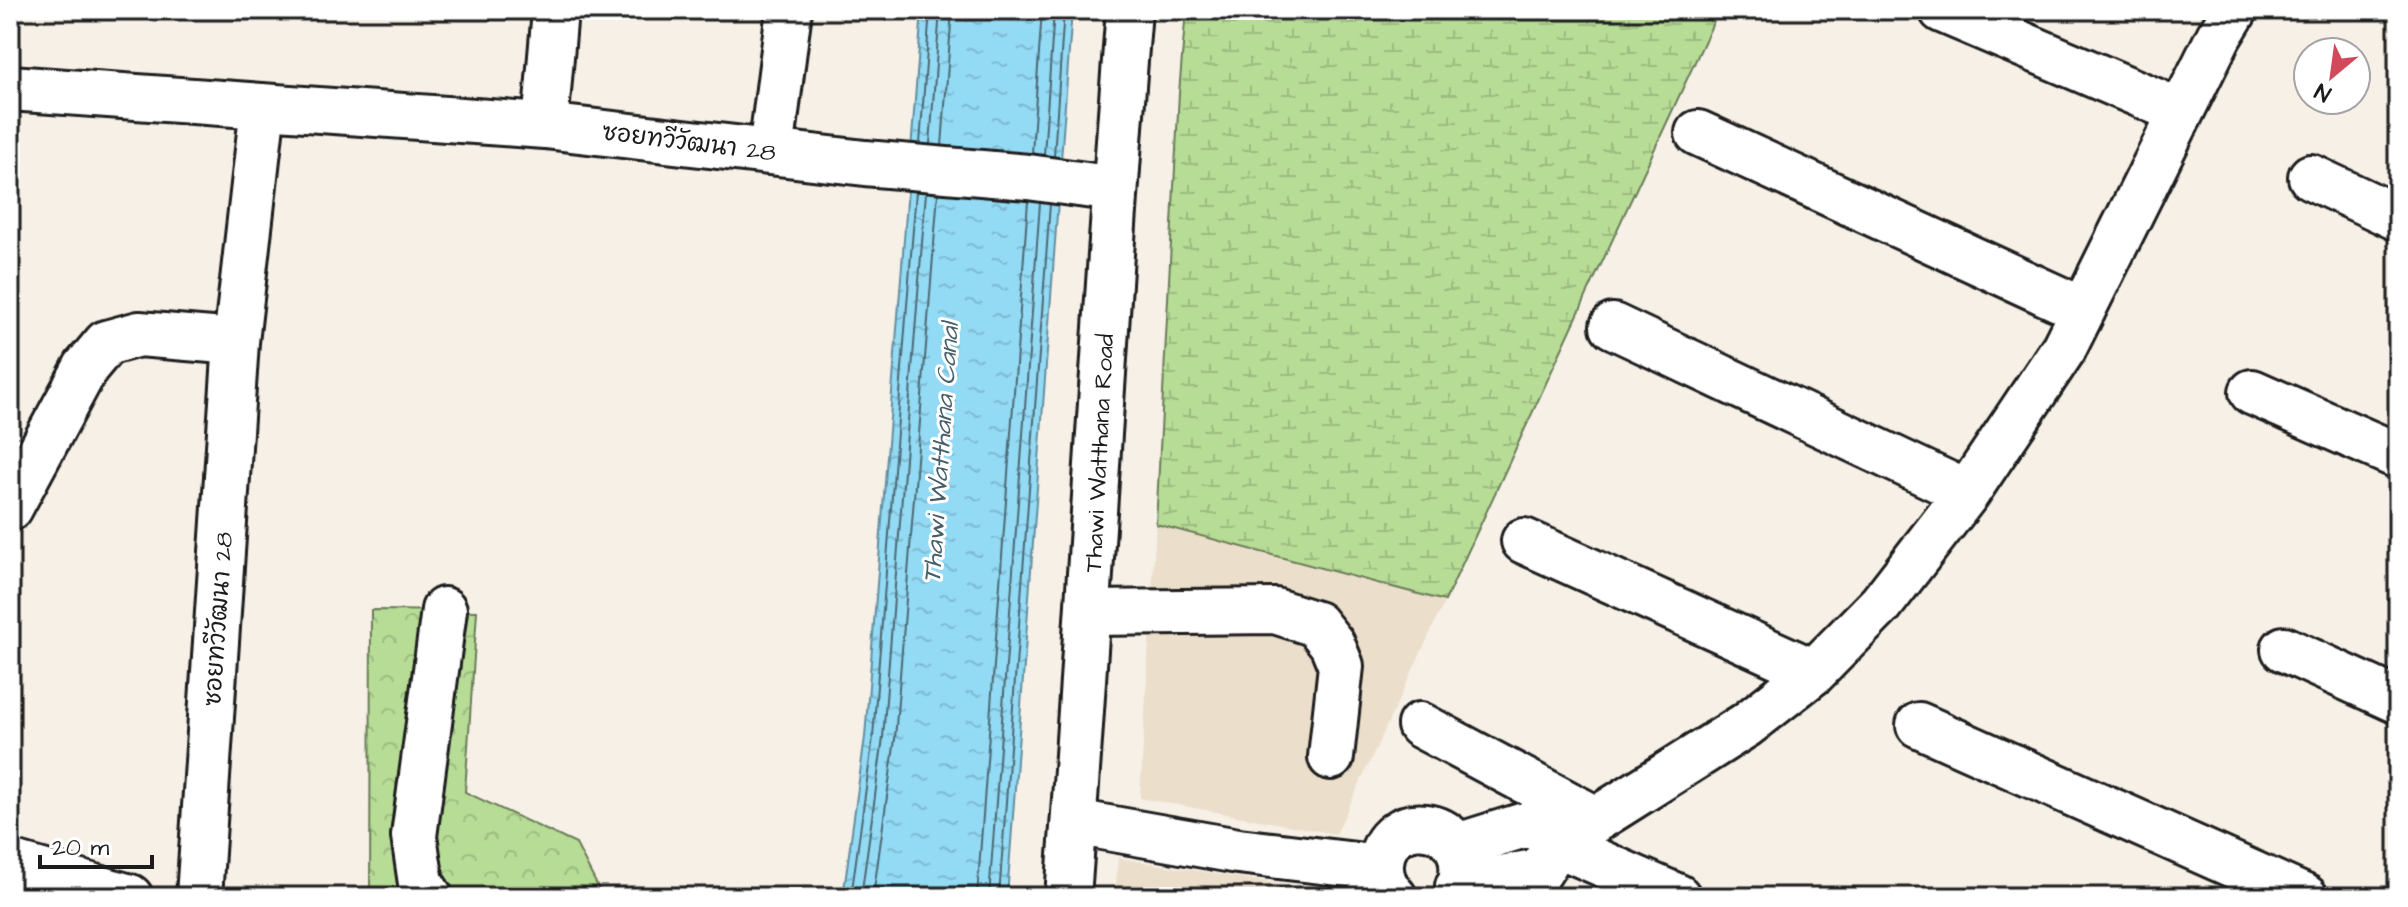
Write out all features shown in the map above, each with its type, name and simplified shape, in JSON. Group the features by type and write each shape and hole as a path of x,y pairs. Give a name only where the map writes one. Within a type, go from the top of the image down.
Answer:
{"street":[{"path":"545,126 555,10"},
{"path":"771,152 789,10"},
{"name":"Thawi Watthana Road","path":"1068,897 1129,10"},
{"path":"1942,10 2181,112"},
{"path":"1074,822 1388,882 1385,847 1392,838 1410,827 1431,827 1450,837 1455,876 1540,871 1557,844 1746,725 1814,672 1881,604 1967,493 2064,348 2219,36 2235,10"},
{"name":"ซอยทวีวัฒนา 28","path":"10,88 545,126 1115,189"},
{"name":"ซอยทวีวัฒนา 28","path":"199,897 236,342 263,106"},
{"path":"1698,133 2083,310"},
{"path":"2311,177 2398,218"},
{"path":"1613,326 1967,493"},
{"path":"10,508 86,367 106,343 139,334 236,342"},
{"path":"2252,392 2398,456"},
{"path":"1524,541 1814,672"},
{"path":"430,897 421,883 414,836 444,610"},
{"path":"1089,613 1275,611 1316,624 1332,644 1341,666 1331,757"},
{"path":"2284,649 2398,701"},
{"path":"1420,725 1596,819"},
{"path":"1919,725 2305,897"},
{"path":"1557,844 1678,897"},
{"path":"10,863 130,897"}],"shaded area":[{"path":"1156,524 1445,601 1336,834 1140,798"},
{"path":"1118,858 1311,889 1307,897 1115,897"}],"green space":[{"path":"1186,10 1719,10 1445,601 1156,524"},
{"path":"371,610 477,611 465,792 576,844 603,897 370,897"}],"water":[{"name":"Thawi Watthana Canal","path":"922,10 1072,10 1007,897 843,897 865,737"}]}
